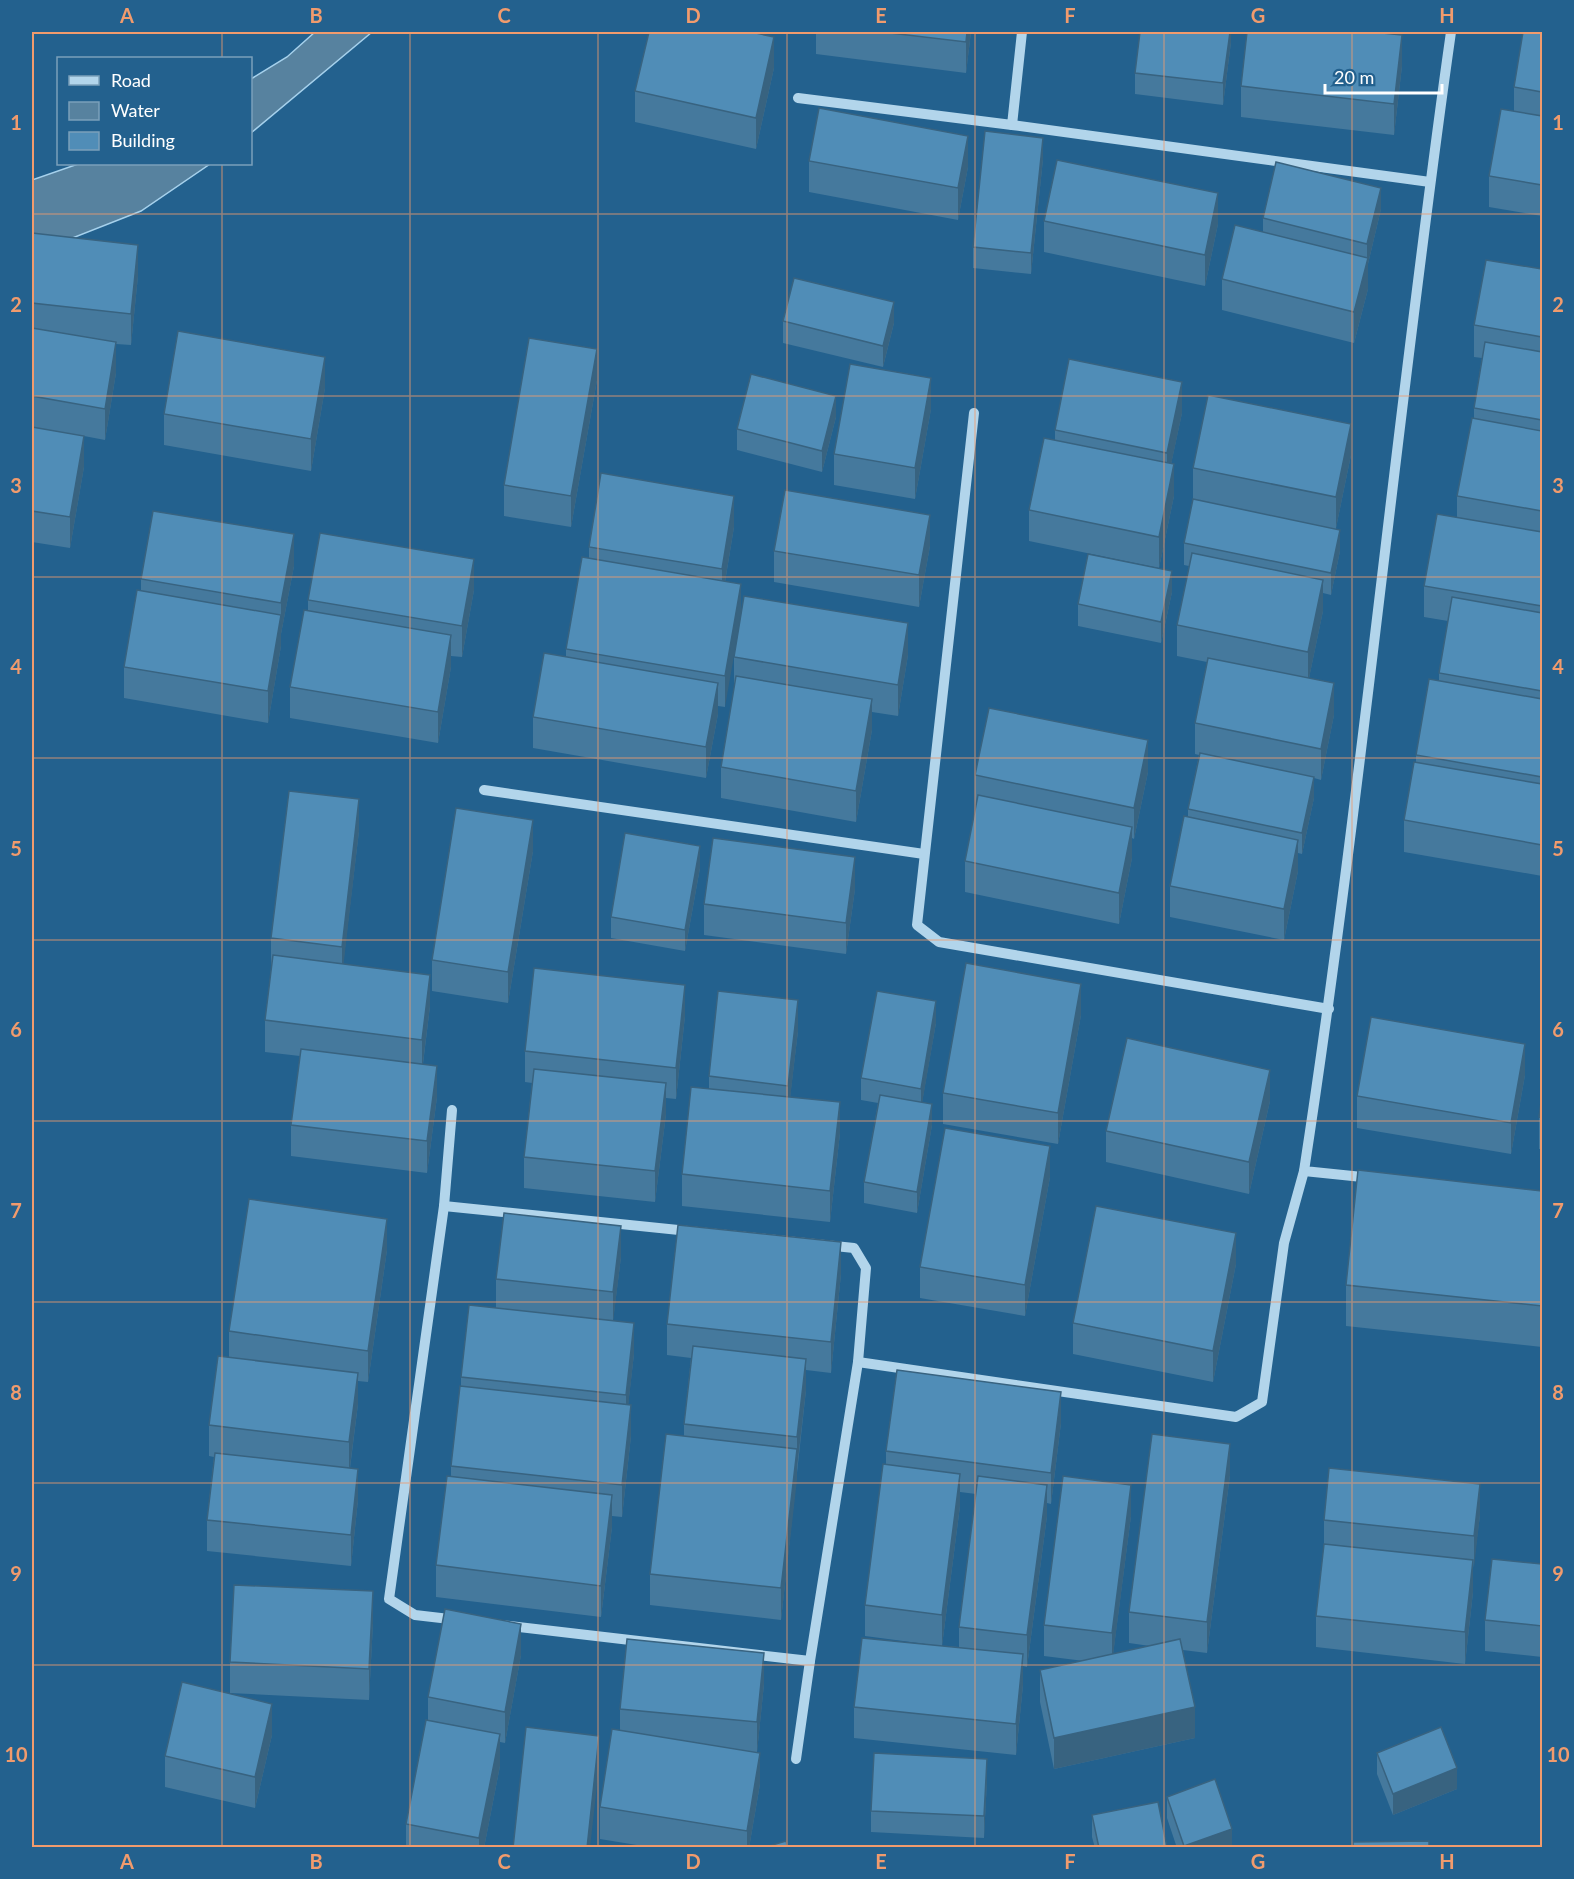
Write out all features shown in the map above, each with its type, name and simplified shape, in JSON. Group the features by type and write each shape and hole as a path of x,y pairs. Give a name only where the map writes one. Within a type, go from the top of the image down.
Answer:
{"street":[{"path":"1012,125 1023,32"},
{"path":"858,1362 1236,1417 1262,1402 1284,1243 1304,1172 1329,1009 1430,182 1451,32"},
{"path":"798,98 1430,182"},
{"path":"974,413 917,925 939,942 1329,1009"},
{"path":"484,790 924,854"},
{"path":"452,1110 444,1206 389,1599 415,1615 810,1661"},
{"path":"1304,1172 1388,1179"},
{"path":"444,1206 854,1248 866,1268 858,1362 796,1759"}],"water":[{"path":"315,32 372,32 252,132 252,78 287,57"},
{"path":"75,165 209,165 141,211 32,254 32,180"}],"building":[{"path":"649,32 751,32 774,37 756,118 635,91"},
{"path":"882,32 967,32 966,42"},
{"path":"1140,32 1230,32 1223,83 1135,73"},
{"path":"1247,32 1372,32 1402,35 1394,104 1241,86"},
{"path":"1523,32 1542,32 1542,92 1514,87"},
{"path":"819,108 968,136 958,188 809,161"},
{"path":"1501,109 1542,116 1542,185 1489,176"},
{"path":"985,131 1043,138 1031,253 973,247"},
{"path":"1057,160 1218,193 1205,255 1044,221"},
{"path":"1276,162 1381,188 1367,244 1263,218"},
{"path":"1235,225 1368,258 1354,312 1222,279"},
{"path":"32,233 138,245 131,314 32,303"},
{"path":"1486,260 1542,269 1542,337 1474,325"},
{"path":"794,278 894,302 883,346 783,321"},
{"path":"32,328 116,342 105,409 32,396"},
{"path":"178,331 325,357 311,439 164,414"},
{"path":"529,338 597,349 571,496 504,485"},
{"path":"1485,342 1542,352 1542,420 1474,408"},
{"path":"1069,359 1182,382 1167,453 1055,430"},
{"path":"850,364 931,378 915,468 834,454"},
{"path":"751,374 836,396 822,451 737,429"},
{"path":"1208,395 1351,424 1336,497 1193,468"},
{"path":"1472,418 1542,431 1542,511 1457,496"},
{"path":"32,427 84,436 70,517 32,511"},
{"path":"1044,438 1174,464 1159,537 1029,510"},
{"path":"601,473 734,496 722,569 589,547"},
{"path":"785,490 930,515 919,575 774,551"},
{"path":"1193,499 1340,530 1331,573 1184,543"},
{"path":"153,511 294,534 281,603 141,579"},
{"path":"1437,514 1542,532 1542,606 1424,586"},
{"path":"320,533 474,559 462,626 308,600"},
{"path":"1192,553 1323,580 1308,652 1177,625"},
{"path":"1088,554 1172,571 1161,622 1078,604"},
{"path":"582,557 741,584 725,676 566,649"},
{"path":"137,590 281,615 268,691 124,667"},
{"path":"744,596 908,623 898,685 734,657"},
{"path":"1452,597 1542,613 1542,691 1439,673"},
{"path":"304,610 451,635 438,712 290,687"},
{"path":"544,653 718,683 706,747 533,717"},
{"path":"1208,658 1334,683 1321,749 1195,723"},
{"path":"736,676 872,699 856,791 721,767"},
{"path":"1429,679 1542,699 1542,777 1416,755"},
{"path":"989,708 1148,740 1134,808 975,775"},
{"path":"1200,753 1314,777 1302,833 1188,809"},
{"path":"1414,762 1542,784 1542,845 1404,820"},
{"path":"289,791 359,799 342,947 271,938"},
{"path":"978,795 1132,827 1119,893 965,861"},
{"path":"456,808 533,820 508,972 432,960"},
{"path":"1184,816 1298,840 1284,909 1170,886"},
{"path":"625,833 700,846 685,930 611,917"},
{"path":"713,838 855,857 846,923 704,904"},
{"path":"273,955 430,975 422,1040 265,1020"},
{"path":"966,963 1081,984 1058,1113 943,1093"},
{"path":"534,968 685,985 676,1068 525,1051"},
{"path":"718,991 798,1000 788,1086 709,1076"},
{"path":"877,991 936,1001 921,1089 861,1078"},
{"path":"1371,1017 1525,1044 1511,1123 1357,1096"},
{"path":"1127,1038 1270,1070 1249,1162 1106,1131"},
{"path":"301,1049 437,1066 427,1141 291,1125"},
{"path":"534,1069 666,1083 655,1171 524,1157"},
{"path":"691,1087 840,1102 830,1191 682,1174"},
{"path":"880,1095 932,1104 917,1192 864,1182"},
{"path":"1542,1095 1542,1118 1539,1117"},
{"path":"945,1128 1050,1146 1025,1285 920,1267"},
{"path":"1358,1170 1542,1191 1542,1306 1346,1285"},
{"path":"249,1199 387,1219 368,1351 229,1331"},
{"path":"1096,1206 1236,1233 1213,1351 1073,1323"},
{"path":"504,1213 621,1226 613,1292 496,1279"},
{"path":"678,1225 841,1242 831,1342 667,1324"},
{"path":"469,1305 634,1323 626,1395 461,1377"},
{"path":"693,1346 806,1359 797,1437 684,1424"},
{"path":"218,1356 358,1373 349,1442 209,1425"},
{"path":"897,1370 1061,1392 1051,1473 886,1451"},
{"path":"460,1386 631,1405 622,1485 451,1466"},
{"path":"666,1434 797,1449 781,1588 650,1574"},
{"path":"1152,1434 1230,1444 1207,1622 1129,1612"},
{"path":"215,1453 358,1469 351,1535 207,1520"},
{"path":"883,1464 960,1474 942,1615 865,1605"},
{"path":"1329,1468 1480,1484 1474,1536 1324,1520"},
{"path":"447,1476 612,1495 601,1586 436,1565"},
{"path":"978,1476 1047,1485 1027,1635 959,1627"},
{"path":"1063,1476 1131,1485 1112,1633 1044,1625"},
{"path":"1324,1544 1473,1560 1465,1632 1316,1616"},
{"path":"1492,1559 1542,1564 1542,1626 1485,1620"},
{"path":"234,1585 373,1591 369,1669 230,1662"},
{"path":"445,1609 521,1624 505,1712 428,1697"},
{"path":"862,1638 1023,1654 1016,1724 854,1707"},
{"path":"627,1639 764,1653 757,1722 620,1709"},
{"path":"1180,1639 1195,1707 1054,1738 1040,1670"},
{"path":"182,1682 272,1704 255,1777 165,1756"},
{"path":"426,1720 500,1734 479,1838 406,1824"},
{"path":"526,1727 599,1736 587,1848 513,1848"},
{"path":"1441,1727 1457,1768 1393,1794 1377,1753"},
{"path":"612,1729 760,1753 747,1831 600,1807"},
{"path":"874,1753 987,1759 984,1816 871,1811"},
{"path":"1215,1779 1232,1829 1184,1846 1167,1797"},
{"path":"1158,1802 1167,1847 1099,1848 1092,1815"},
{"path":"786,1841 788,1848 762,1848"},
{"path":"1429,1841 1429,1848 1353,1848 1353,1842"}]}
